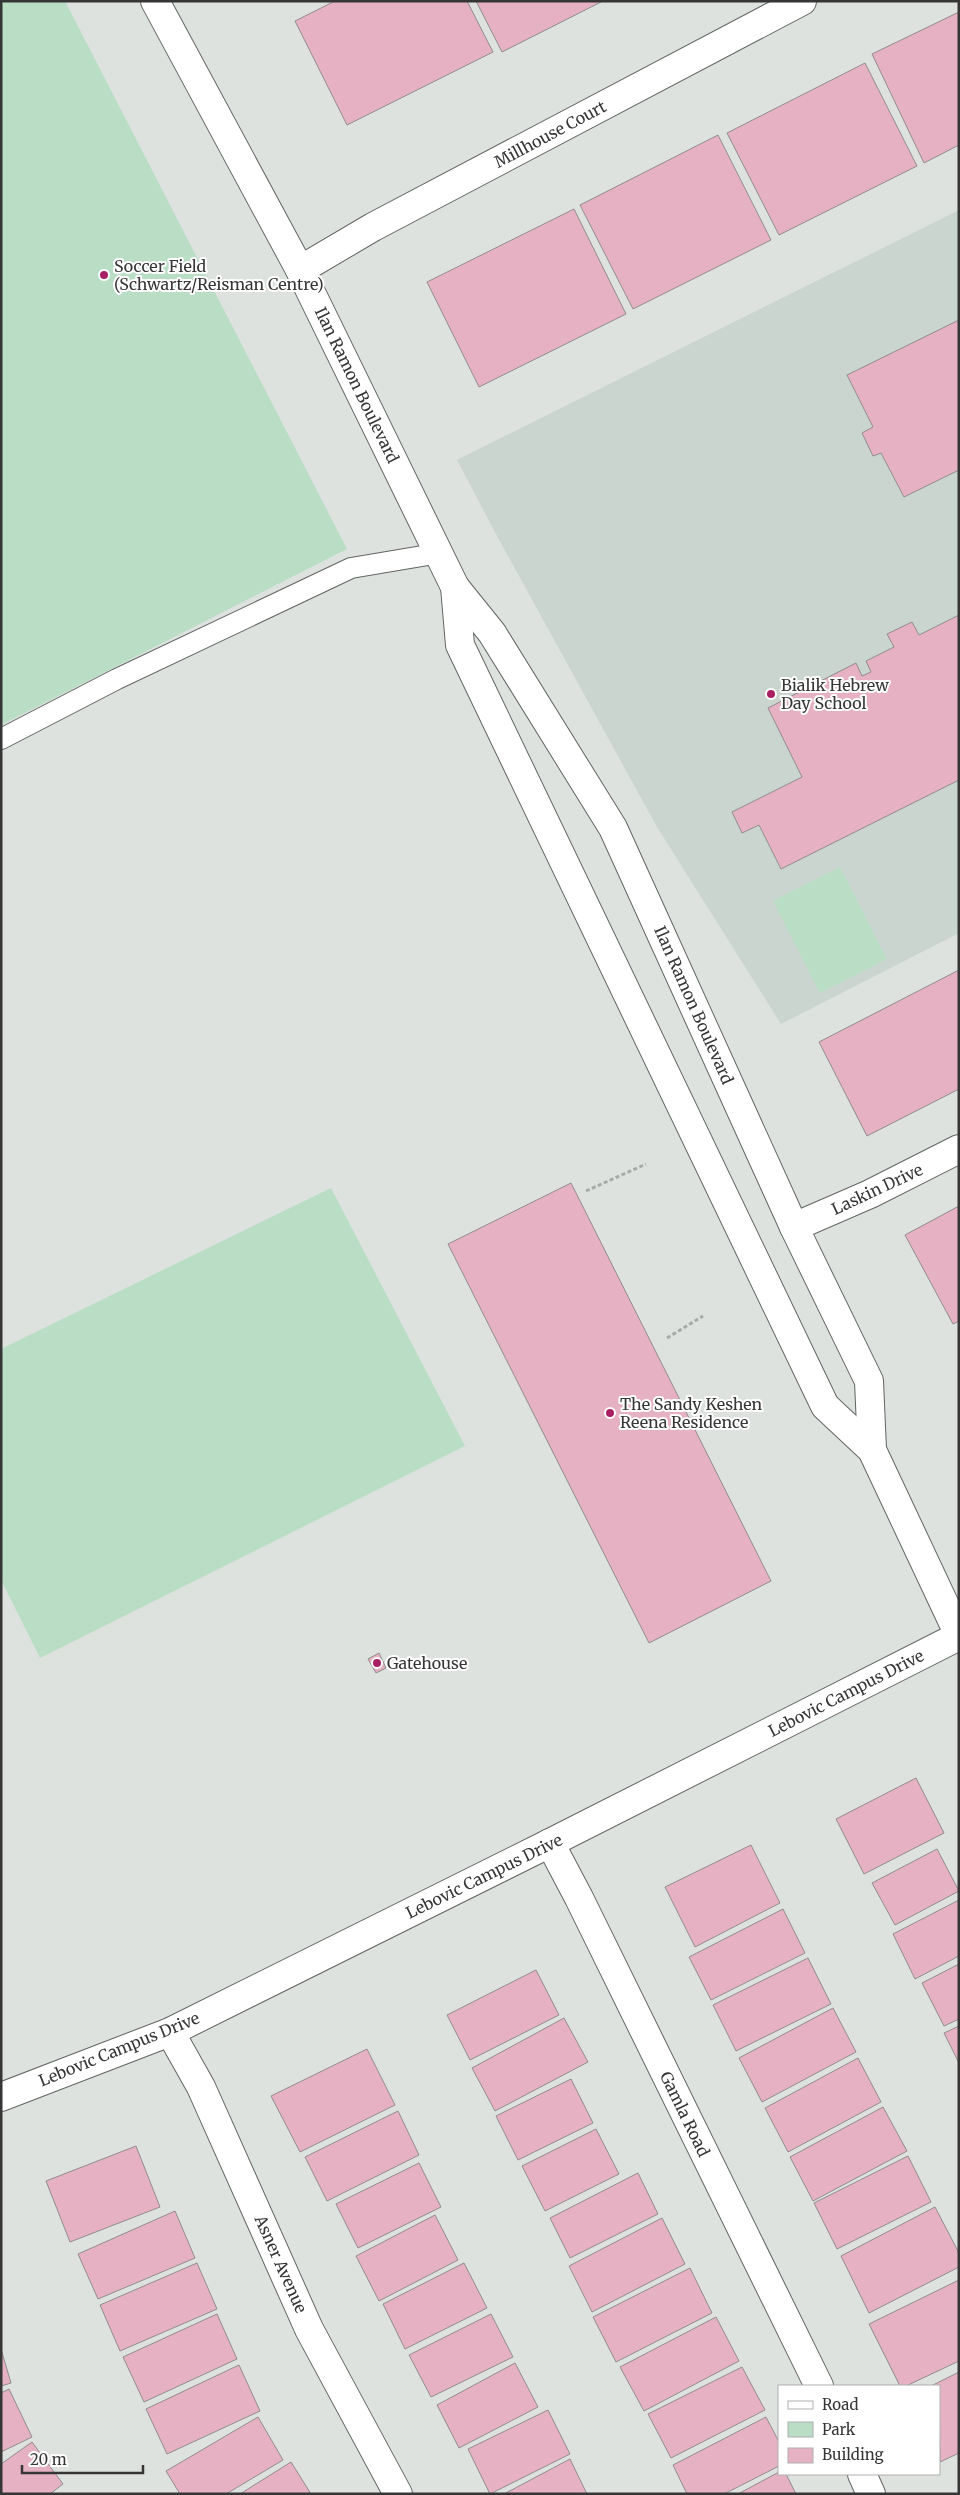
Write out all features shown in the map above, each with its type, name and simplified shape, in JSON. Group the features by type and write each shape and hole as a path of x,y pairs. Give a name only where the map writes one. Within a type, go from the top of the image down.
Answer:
{"street":[{"name":"Ilan Ramon Boulevard","path":"155,1 300,270 455,587 492,633 613,828 794,1227 869,1381 872,1450"},
{"name":"Millhouse Court","path":"300,270 382,222 802,1"},
{"name":"Ilan Ramon Boulevard","path":"455,587 460,645 655,1053 826,1406 872,1450 959,1635"},
{"name":"Laskin Drive","path":"794,1227 870,1194 959,1149"},
{"name":"Lebovic Campus Drive","path":"1,2097 170,2032 550,1843 959,1635"},
{"name":"Gamla Road","path":"550,1843 576,1890 819,2385"},
{"name":"Asner Avenue","path":"170,2032 201,2087 309,2329 398,2494"},
{"path":"862,2475 872,2494"}],"lane":[{"path":"1,738 117,679 351,568 440,553"}],"path":[{"path":"586,1191 646,1164"},
{"path":"667,1338 703,1316"}],"shaded area":[{"name":"Bialik Hebrew Day School","path":"959,210 959,933 781,1024 657,827 457,460"}],"green space":[{"name":"Soccer Field (Schwartz/Reisman Centre)","path":"1,1 65,1 347,549 1,725"},
{"path":"840,867 887,959 820,993 773,901"},
{"path":"331,1188 465,1446 40,1658 1,1580 1,1349"}],"building":[{"path":"335,1 467,1 493,52 347,125 295,21"},
{"path":"476,1 603,1 502,52"},
{"path":"959,12 959,145 924,163 872,54"},
{"path":"865,63 917,166 779,235 727,133"},
{"path":"718,135 771,240 633,309 580,205"},
{"path":"574,209 626,314 479,387 427,282"},
{"path":"959,320 959,470 904,497 881,453 873,456 862,433 873,427 847,375"},
{"path":"959,615 959,780 781,869 759,825 742,833 732,812 802,777 768,708 856,663 862,676 871,672 866,661 894,647 887,634 912,622 919,635"},
{"path":"959,970 959,1089 867,1136 819,1042"},
{"name":"The Sandy Keshen Reena Residence","path":"571,1183 771,1581 649,1643 448,1244"},
{"path":"959,1206 959,1321 953,1324 905,1235"},
{"name":"Gatehouse","path":"379,1653 386,1668 376,1673 368,1659"},
{"path":"916,1778 944,1833 864,1874 836,1819"},
{"path":"751,1845 780,1903 695,1947 665,1887"},
{"path":"937,1849 959,1891 895,1925 872,1883"},
{"path":"959,1900 959,1956 915,1979 893,1934"},
{"path":"783,1909 805,1953 711,2000 689,1957"},
{"path":"808,1958 831,2004 736,2051 713,2005"},
{"path":"959,1964 959,2019 944,2026 922,1983"},
{"path":"536,1970 559,2015 470,2060 447,2015"},
{"path":"833,2008 856,2052 762,2102 739,2058"},
{"path":"564,2018 588,2062 495,2111 472,2068"},
{"path":"959,2026 959,2063 944,2033"},
{"path":"367,2049 395,2105 300,2152 271,2096"},
{"path":"858,2058 881,2102 788,2152 765,2108"},
{"path":"571,2079 593,2123 518,2160 496,2116"},
{"path":"883,2107 907,2151 813,2201 790,2157"},
{"path":"398,2111 419,2155 327,2201 305,2157"},
{"path":"596,2129 619,2174 545,2211 522,2166"},
{"path":"136,2146 160,2207 70,2242 46,2181"},
{"path":"908,2156 931,2202 837,2249 814,2203"},
{"path":"419,2163 441,2207 358,2248 336,2204"},
{"path":"638,2173 658,2214 570,2258 550,2218"},
{"path":"935,2207 959,2253 959,2267 869,2313 841,2256"},
{"path":"175,2211 195,2258 98,2299 78,2254"},
{"path":"435,2215 458,2260 379,2301 356,2256"},
{"path":"662,2218 685,2264 592,2312 569,2266"},
{"path":"197,2263 217,2309 120,2351 100,2305"},
{"path":"464,2263 487,2308 405,2349 383,2304"},
{"path":"690,2268 712,2313 616,2362 593,2317"},
{"path":"959,2280 959,2361 908,2385 900,2385 869,2324"},
{"path":"217,2314 237,2359 144,2402 123,2357"},
{"path":"491,2314 513,2357 431,2397 409,2355"},
{"path":"716,2317 739,2361 644,2411 620,2367"},
{"path":"1,2349 11,2383 1,2386"},
{"path":"515,2363 538,2407 459,2448 437,2405"},
{"path":"239,2365 260,2411 167,2454 146,2409"},
{"path":"742,2367 765,2410 671,2458 648,2414"},
{"path":"959,2372 959,2453 940,2462 940,2385 933,2385"},
{"path":"9,2389 32,2437 1,2452 1,2393"},
{"path":"548,2410 570,2454 490,2494 468,2449"},
{"path":"258,2417 283,2460 226,2494 180,2494 166,2471"},
{"path":"766,2417 778,2440 778,2467 724,2494 687,2494 673,2465"},
{"path":"32,2442 63,2484 50,2494 1,2494 1,2464"},
{"path":"570,2459 587,2494 504,2494"},
{"path":"291,2462 311,2494 240,2494"},
{"path":"778,2473 778,2475 786,2475 796,2494 738,2494"}],"place":[{"name":"Soccer Field (Schwartz/Reisman Centre)","path":"104,275"},
{"name":"Bialik Hebrew Day School","path":"771,694"},
{"name":"The Sandy Keshen Reena Residence","path":"610,1413"},
{"name":"Gatehouse","path":"377,1663"}]}
